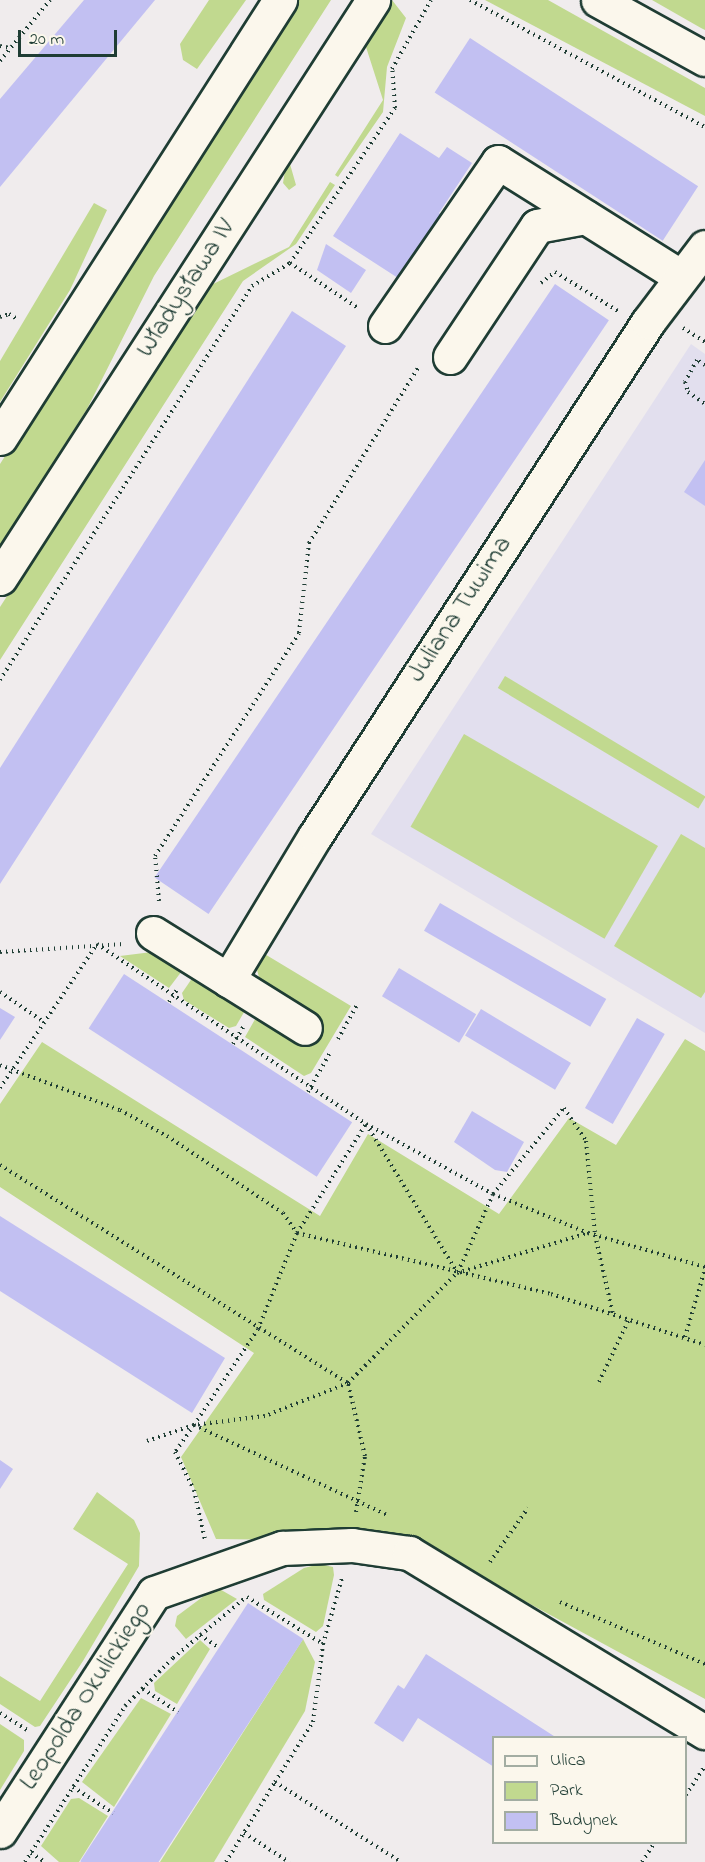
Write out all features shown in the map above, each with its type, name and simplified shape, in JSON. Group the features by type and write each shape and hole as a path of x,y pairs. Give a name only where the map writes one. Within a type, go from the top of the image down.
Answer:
{"street":[{"path":"0,438 280,0"},
{"name":"Władysława IV","path":"0,578 373,0"},
{"path":"598,0 705,59"},
{"path":"385,326 498,162 681,277"},
{"path":"435,361 537,226 585,217"},
{"name":"Juliana Tuwima","path":"228,980 315,836 681,277 705,248"},
{"path":"153,933 305,1029"},
{"name":"Leopolda Okulickiego","path":"0,1831 154,1593 282,1548 352,1545 409,1553 468,1584 705,1732"}],"path":[{"path":"0,61 50,0"},
{"path":"0,680 252,286 290,263 395,108 392,69 430,0"},
{"path":"470,0 705,127"},
{"path":"0,46 10,48"},
{"path":"0,317 9,314 17,319"},
{"path":"705,365 697,360 685,382 688,392 705,404"},
{"path":"0,952 97,944 139,944 153,933 161,916 155,856 299,633 309,543 435,361"},
{"path":"0,1088 97,944"},
{"path":"97,944 366,1124 493,1194 588,1233 705,1268 686,1337"},
{"path":"0,992 44,1022"},
{"path":"0,1065 120,1110 167,1136 282,1213 297,1233 613,1314 705,1345"},
{"path":"359,1371 457,1273 493,1194 564,1108 586,1141 595,1235 613,1314"},
{"path":"0,1164 258,1329 348,1383 265,1416 194,1425 258,1329 297,1233 366,1124"},
{"path":"366,1124 457,1273"},
{"path":"457,1273 588,1233"},
{"path":"599,1382 628,1319"},
{"path":"488,1565 528,1508"},
{"path":"25,1862 125,1706 200,1635 256,1591"},
{"path":"200,1635 219,1648"},
{"path":"143,1689 178,1712"},
{"path":"0,1713 29,1732"},
{"path":"687,1793 705,1766"},
{"path":"226,1862 275,1782 401,1862"},
{"path":"73,1787 113,1813"},
{"path":"244,1833 289,1862"},
{"path":"642,1862 654,1844"},
{"path":"31,1853 45,1862"}],"shaded area":[{"path":"691,344 705,354 705,1033 371,834"}],"green space":[{"path":"209,0 246,0 197,69 183,60 180,44"},
{"path":"298,0 331,0 154,276 87,409 0,546 0,464"},
{"path":"392,0 406,18 387,67 383,112 338,177 335,175 383,100 366,47 290,164 296,185 289,190 283,183 286,164"},
{"path":"485,0 548,0 705,88 705,116"},
{"path":"652,0 705,0 705,30 701,28"},
{"path":"330,182 335,185 296,244 243,281 0,660 0,607 207,287 289,247"},
{"path":"94,203 107,210 70,290 0,402 0,361"},
{"path":"505,676 705,796 698,809 498,688"},
{"path":"464,734 658,846 604,939 410,827"},
{"path":"681,834 705,848 705,992 701,998 614,946"},
{"path":"160,951 185,967 169,988 120,956"},
{"path":"263,953 351,1006 311,1073 304,1076 245,1037 258,1014 261,984 257,970"},
{"path":"195,974 247,1007 236,1026 229,1028 184,1000 182,993"},
{"path":"685,1039 705,1051 705,1699 416,1542 216,1539 181,1457 254,1353 0,1187 0,1104 42,1042 320,1216 368,1134 499,1214 569,1118 616,1145"},
{"path":"97,1492 134,1520 140,1533 139,1566 83,1661 40,1726 35,1727 0,1704 0,1676 40,1701 128,1564 73,1529"},
{"path":"320,1564 333,1567 334,1575 323,1626 316,1632 264,1600 263,1594 304,1568"},
{"path":"216,1587 237,1599 186,1639 175,1626 177,1616"},
{"path":"303,1639 315,1662 305,1711 214,1862 160,1862"},
{"path":"200,1640 210,1649 177,1704 155,1691 154,1683"},
{"path":"141,1698 171,1714 114,1807 82,1782"},
{"path":"0,1724 24,1740 24,1751 0,1790"},
{"path":"79,1798 108,1816 79,1862 59,1862 41,1846 71,1799"}],"building":[{"path":"84,0 155,0 0,187 0,99"},
{"path":"470,38 698,186 663,241 435,93"},
{"path":"400,133 439,158 447,147 472,163 439,213 445,217 411,269 406,266 398,278 333,236"},
{"path":"326,244 366,270 351,293 317,270"},
{"path":"555,284 609,320 209,914 155,878"},
{"path":"292,311 346,346 0,884 0,768"},
{"path":"705,460 705,506 684,492"},
{"path":"440,903 606,999 590,1027 424,931"},
{"path":"399,968 476,1014 459,1043 382,996"},
{"path":"124,974 352,1122 317,1177 89,1029"},
{"path":"0,1008 15,1017 0,1040"},
{"path":"481,1009 571,1063 555,1090 465,1036"},
{"path":"637,1018 665,1034 613,1124 585,1108"},
{"path":"472,1111 524,1142 507,1172 495,1170 454,1142"},
{"path":"0,1216 225,1358 192,1413 0,1291"},
{"path":"0,1460 13,1469 0,1489"},
{"path":"248,1603 303,1639 158,1862 80,1861"},
{"path":"426,1654 554,1736 492,1736 492,1766 418,1718 403,1742 374,1723 398,1685 404,1689"}]}
